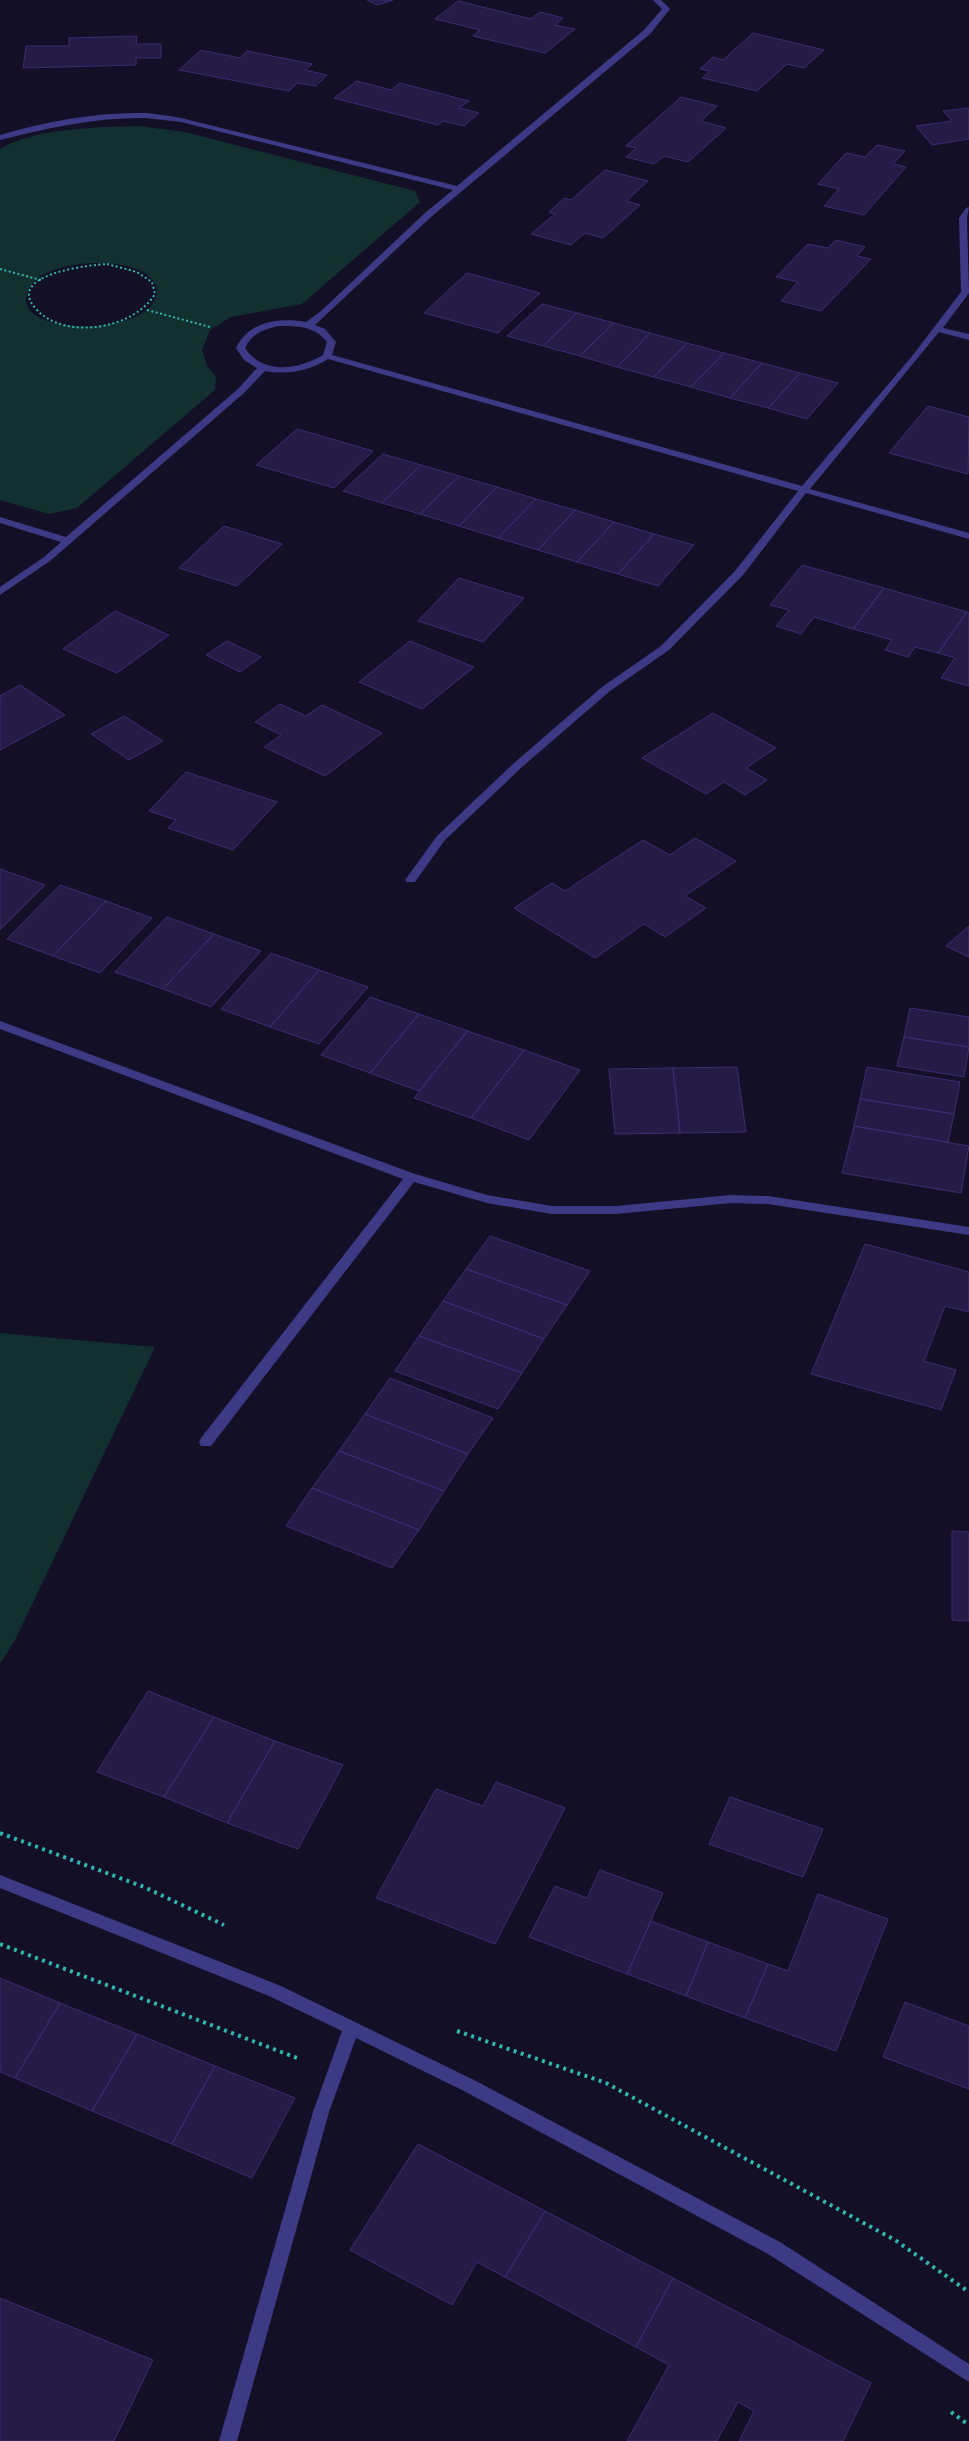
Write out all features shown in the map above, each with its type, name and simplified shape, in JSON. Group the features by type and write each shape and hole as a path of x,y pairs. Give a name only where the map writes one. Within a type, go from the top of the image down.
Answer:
{"street":[{"path":"307,326 323,314 429,214 647,32 666,9 657,0"},
{"path":"0,138 28,129 76,121 141,116 181,120 459,189"},
{"path":"411,880 441,838 518,765 606,689 665,648 739,573 804,490 938,329 965,292 963,218 969,210"},
{"path":"278,323 299,323 319,329 328,335 332,342 327,356 313,365 298,369 263,367 252,363 244,356 240,348 245,337 257,329 278,323"},
{"path":"938,329 969,336"},
{"path":"327,356 969,536"},
{"path":"0,592 48,559 241,391 263,367"},
{"path":"0,520 68,540"},
{"path":"2,1030 411,1177 487,1199 552,1210 616,1210 732,1199 768,1200 969,1231"},
{"path":"206,1442 411,1177"},
{"path":"0,1881 275,1991 468,2085 774,2248 969,2374"},
{"path":"228,2441 321,2112 351,2028"}],"path":[{"path":"107,264 126,267 141,273 151,281 156,291 154,301 146,310 130,319 111,324 76,326 51,321 38,313 31,303 31,293 41,280 50,274 67,268 107,264"},
{"path":"0,269 41,280"},
{"path":"146,310 245,337"},
{"path":"0,1833 144,1887 233,1929"},
{"path":"0,1944 335,2072"},
{"path":"448,2028 606,2083 894,2240 969,2292"},
{"path":"947,2408 969,2425"}],"green space":[{"path":"139,126 185,132 415,191 420,202 302,304 231,317 210,330 202,350 207,366 216,377 215,390 77,508 49,514 0,500 0,149 31,137 67,130","holes":["90,263 124,265 141,271 156,285 155,300 151,306 136,316 116,323 94,326 70,326 50,322 34,314 26,303 29,289 34,282 56,269"]},
{"path":"0,1333 155,1347 15,1640 0,1664"}],"building":[{"path":"367,0 393,0 377,5"},
{"path":"458,1 531,19 540,12 563,18 555,25 575,29 545,53 473,36 480,30 435,19"},
{"path":"753,33 824,50 804,68 787,64 757,91 702,78 710,71 700,69 713,57 723,60"},
{"path":"137,36 136,44 161,44 161,58 136,58 136,65 23,68 26,46 69,46 69,38"},
{"path":"201,50 240,58 247,51 312,64 305,70 327,75 316,86 297,83 289,91 179,70"},
{"path":"357,81 391,90 400,83 469,101 459,108 479,113 464,126 443,121 438,125 334,98"},
{"path":"681,97 717,106 701,121 726,128 688,162 664,156 654,164 626,157 636,148 626,146"},
{"path":"969,108 969,139 932,145 916,126 952,121 943,111"},
{"path":"877,145 905,151 893,164 906,167 864,215 824,206 839,189 818,184 846,153 865,157"},
{"path":"605,170 648,181 626,201 640,205 603,238 585,233 571,245 531,234 555,214 549,212 564,198 571,200"},
{"path":"836,240 865,247 857,256 871,259 821,311 781,301 798,282 776,277 808,244 828,248"},
{"path":"467,273 540,293 498,333 424,313"},
{"path":"542,304 577,313 543,346 507,336"},
{"path":"577,313 614,323 580,356 543,346"},
{"path":"614,323 650,333 617,367 580,356"},
{"path":"650,333 687,343 654,377 617,367"},
{"path":"687,343 724,353 691,387 654,377"},
{"path":"724,353 762,363 730,398 691,387"},
{"path":"762,363 800,373 768,408 730,398"},
{"path":"800,373 838,383 807,419 768,408"},
{"path":"928,406 969,417 968,474 889,453"},
{"path":"297,429 373,451 334,488 256,465"},
{"path":"383,454 421,465 382,503 343,491"},
{"path":"421,465 459,476 420,514 382,503"},
{"path":"459,476 497,487 459,526 420,514"},
{"path":"497,487 536,499 498,538 459,526"},
{"path":"536,499 575,510 538,550 498,538"},
{"path":"575,510 614,522 577,562 538,550"},
{"path":"614,522 654,534 618,574 577,562"},
{"path":"224,526 282,544 237,586 179,568"},
{"path":"654,534 694,545 658,586 618,574"},
{"path":"802,565 884,588 853,629 814,617 801,634 776,626 789,610 770,605"},
{"path":"459,578 524,598 483,642 418,621"},
{"path":"884,588 967,612 938,653 915,647 908,657 885,650 892,640 853,629"},
{"path":"115,611 169,635 117,673 63,649"},
{"path":"967,612 969,613 969,686 941,678 955,658 938,653"},
{"path":"227,641 261,657 240,672 206,655"},
{"path":"410,641 474,667 422,709 359,682"},
{"path":"20,685 65,715 0,750 0,696"},
{"path":"280,704 306,716 322,705 382,733 325,776 264,747 281,735 255,722"},
{"path":"713,713 776,748 746,768 767,780 745,795 724,782 706,794 642,758"},
{"path":"124,716 163,741 129,760 91,734"},
{"path":"186,772 277,802 233,850 168,828 176,820 149,811"},
{"path":"695,838 736,861 685,896 706,908 665,937 644,924 595,958 514,908 552,883 565,891 643,840 670,855"},
{"path":"0,869 45,885 0,930"},
{"path":"60,885 106,901 53,956 7,939"},
{"path":"106,901 152,918 100,973 53,956"},
{"path":"167,917 214,934 163,989 115,972"},
{"path":"969,926 969,957 946,946"},
{"path":"214,934 261,951 211,1007 163,989"},
{"path":"271,953 319,970 270,1027 221,1009"},
{"path":"319,970 368,987 319,1044 270,1027"},
{"path":"370,997 419,1014 370,1073 321,1055"},
{"path":"910,1008 969,1017 969,1047 904,1037"},
{"path":"419,1014 468,1031 419,1091 370,1073"},
{"path":"467,1031 524,1050 471,1118 414,1098"},
{"path":"904,1037 969,1047 964,1077 897,1066"},
{"path":"524,1050 580,1070 529,1140 471,1118"},
{"path":"737,1067 746,1132 680,1133 673,1068"},
{"path":"867,1067 960,1082 954,1114 860,1099"},
{"path":"673,1068 680,1133 615,1134 609,1069"},
{"path":"860,1099 954,1114 948,1142 854,1126"},
{"path":"854,1126 969,1146 961,1193 842,1173"},
{"path":"490,1236 590,1271 567,1305 466,1269"},
{"path":"865,1244 969,1272 969,1312 945,1306 924,1361 956,1370 941,1410 811,1374"},
{"path":"466,1269 567,1305 544,1339 443,1301"},
{"path":"443,1301 544,1339 522,1373 419,1336"},
{"path":"419,1336 522,1373 498,1409 395,1371"},
{"path":"390,1378 493,1418 468,1454 365,1414"},
{"path":"365,1414 468,1454 444,1491 339,1451"},
{"path":"339,1451 444,1491 419,1530 312,1488"},
{"path":"312,1488 419,1530 392,1568 286,1526"},
{"path":"952,1531 969,1532 969,1621 952,1620"},
{"path":"148,1691 214,1717 164,1797 97,1772"},
{"path":"214,1717 275,1741 227,1823 164,1797"},
{"path":"275,1741 343,1765 298,1849 227,1823"},
{"path":"496,1782 565,1808 495,1944 376,1898 436,1789 483,1806"},
{"path":"730,1797 823,1829 803,1877 709,1844"},
{"path":"600,1870 663,1893 627,1974 529,1937 555,1886 587,1898"},
{"path":"818,1894 888,1919 836,2051 745,2018 768,1964 788,1971"},
{"path":"651,1921 708,1942 686,1996 627,1974"},
{"path":"708,1942 768,1964 745,2018 686,1996"},
{"path":"0,1978 60,2003 15,2078 0,2072"},
{"path":"905,2002 969,2026 969,2089 883,2057"},
{"path":"60,2003 137,2034 92,2111 15,2078"},
{"path":"137,2034 215,2066 172,2144 92,2111"},
{"path":"215,2066 295,2098 252,2178 172,2144"},
{"path":"418,2144 545,2211 505,2277 477,2262 452,2305 350,2250"},
{"path":"545,2211 673,2278 636,2347 505,2277"},
{"path":"673,2278 871,2383 843,2441 739,2441 754,2411 738,2402 717,2441 627,2441 669,2365 636,2347"},
{"path":"0,2298 153,2360 114,2441 0,2441"}]}
